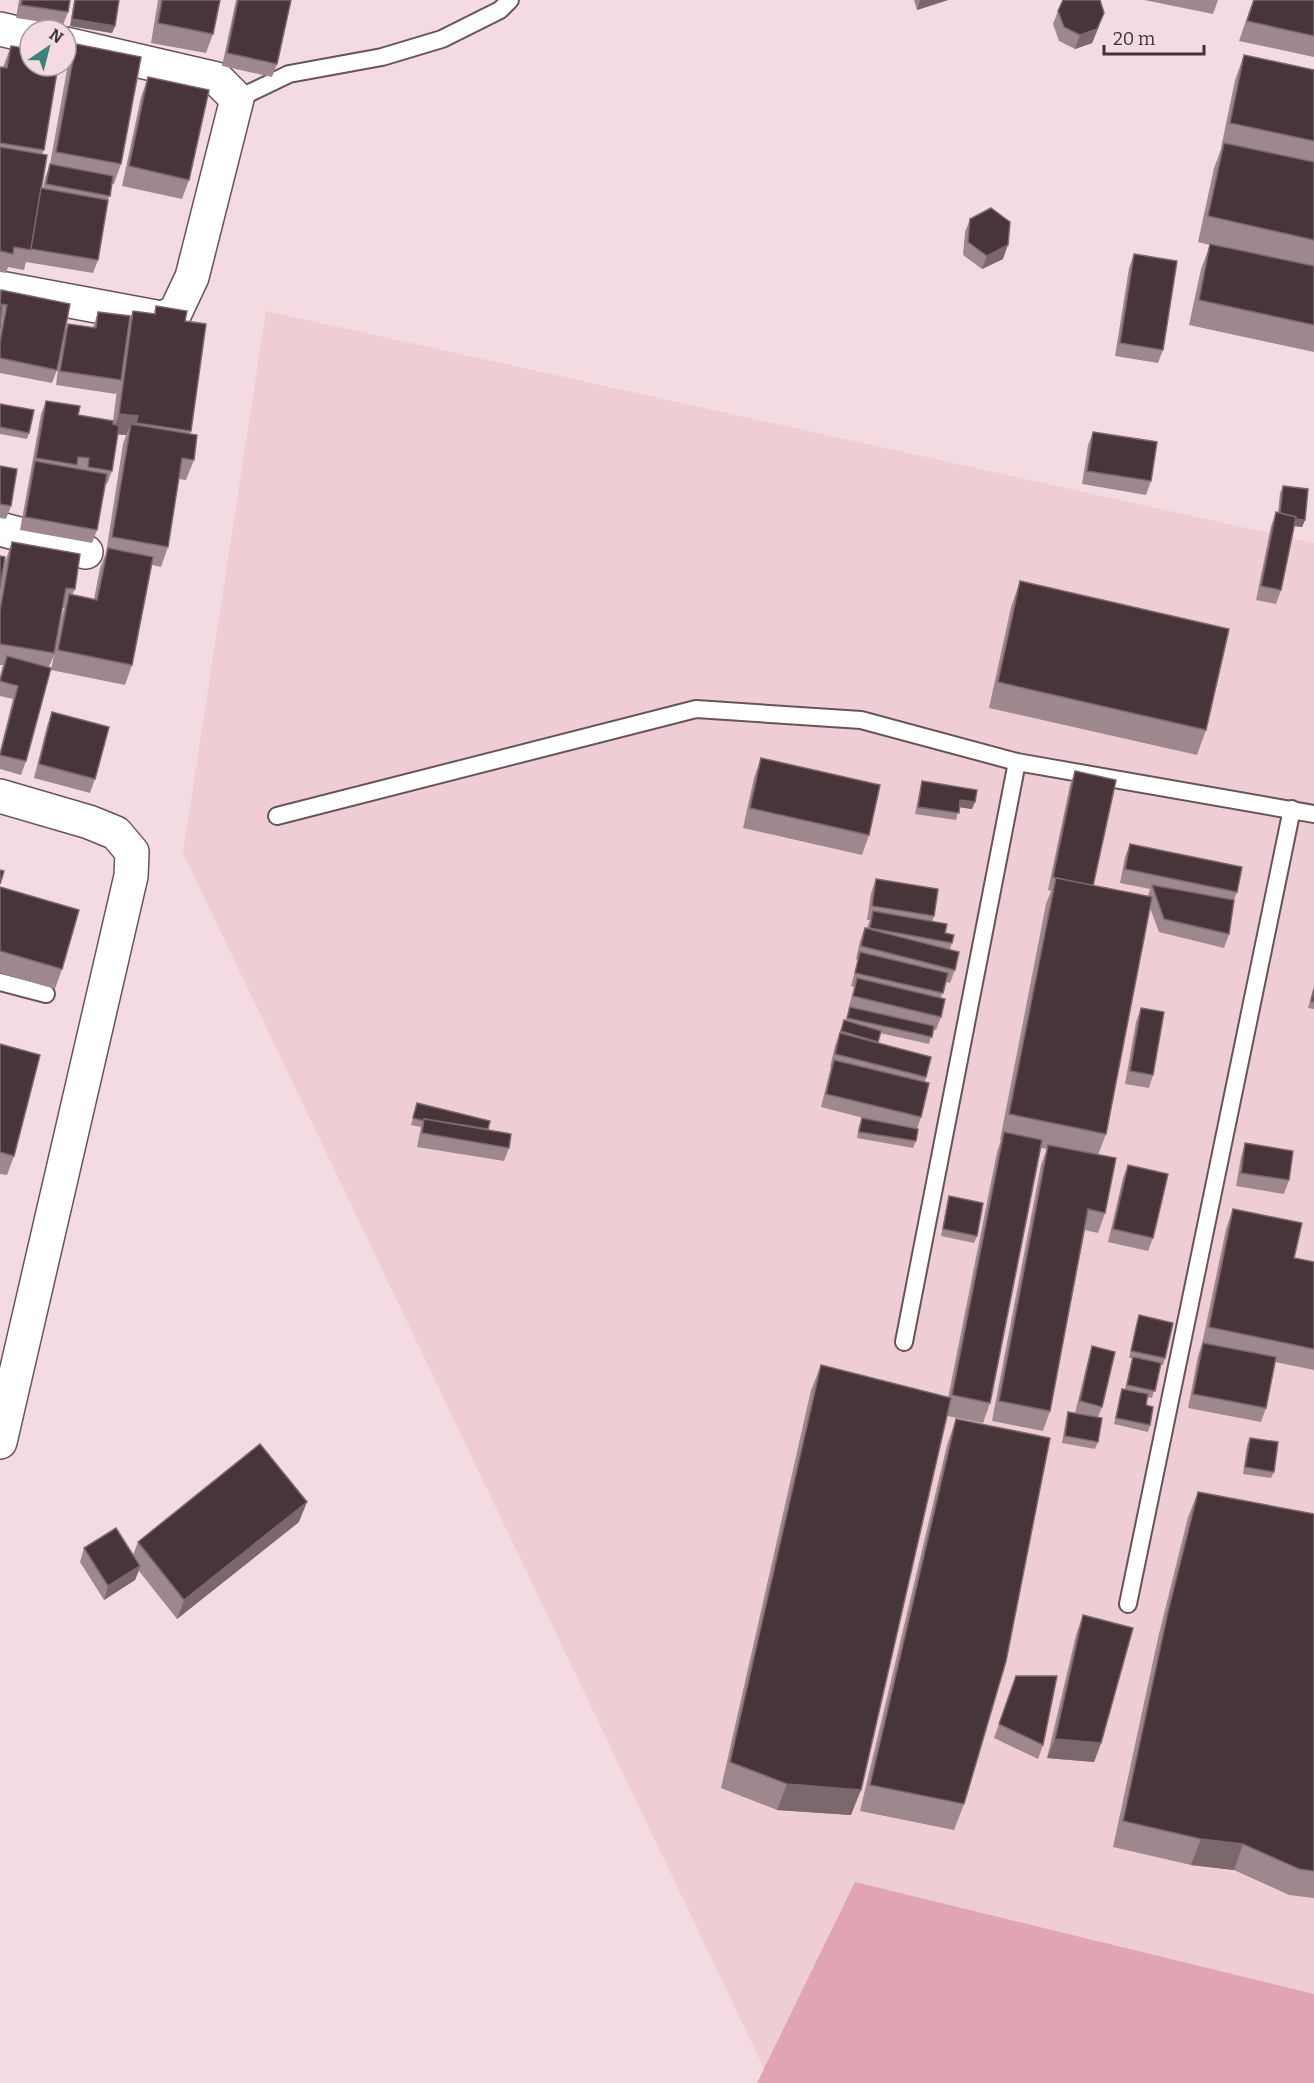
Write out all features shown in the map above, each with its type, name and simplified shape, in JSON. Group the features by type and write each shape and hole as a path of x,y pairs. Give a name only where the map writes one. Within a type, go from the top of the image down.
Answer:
{"street":[{"path":"0,29 18,33"},
{"path":"0,288 161,318 175,313 192,277 237,99 217,79 78,47"},
{"path":"0,529 86,552"},
{"path":"0,796 107,829 116,833 132,852 131,876 0,1442"}],"lane":[{"path":"237,99 289,74 381,57 442,39 500,10 510,0"},
{"path":"277,816 696,709 861,720 1017,762 1314,814"},
{"path":"904,1342 1017,762"},
{"path":"1128,1604 1292,809"},
{"path":"0,982 46,994"}],"shaded area":[{"path":"266,311 1314,543 1314,2083 771,2083 183,853"},
{"path":"855,1882 1314,1994 1314,2083 757,2083"}],"building":[{"path":"22,0 70,0 68,12 21,5"},
{"path":"75,0 119,0 115,26 72,18"},
{"path":"162,0 220,0 213,34 158,23"},
{"path":"238,0 291,0 277,64 227,53"},
{"path":"1063,0 1100,0 1104,13 1097,29 1080,35 1064,27 1058,11"},
{"path":"1254,0 1314,0 1314,36 1247,21"},
{"path":"78,44 141,57 121,164 56,152 70,78 78,78"},
{"path":"11,46 18,47 18,78 56,78 44,150 0,143 0,67 7,68"},
{"path":"1244,55 1314,70 1314,141 1230,123"},
{"path":"148,77 209,90 189,180 129,166"},
{"path":"1224,143 1314,162 1314,240 1208,216"},
{"path":"0,147 47,155 31,250 14,247 13,254 0,251"},
{"path":"50,164 113,176 110,196 46,184"},
{"path":"41,188 108,200 98,260 31,249"},
{"path":"991,208 1010,222 1008,245 987,256 968,242 970,219"},
{"path":"1210,244 1314,266 1314,325 1199,300"},
{"path":"1134,254 1177,261 1163,350 1120,343"},
{"path":"1,290 70,304 57,370 0,358 0,342 7,305 0,304"},
{"path":"0,306 2,306 0,329"},
{"path":"156,306 187,311 185,321 206,324 191,431 136,423 138,416 119,414 133,311 155,314"},
{"path":"98,312 130,316 121,380 60,371 68,324 96,328"},
{"path":"46,401 80,406 78,415 113,421 113,424 119,426 112,471 88,467 89,458 78,457 77,465 36,458"},
{"path":"0,404 34,410 29,433 0,427"},
{"path":"131,424 197,435 194,460 182,458 168,547 112,537"},
{"path":"1093,432 1157,442 1151,481 1087,471"},
{"path":"35,461 107,474 97,530 25,517"},
{"path":"0,466 17,469 11,506 0,504"},
{"path":"1283,486 1308,489 1305,520 1280,513"},
{"path":"1276,512 1296,517 1281,590 1261,586"},
{"path":"12,542 80,554 75,589 66,588 54,653 0,644 0,611"},
{"path":"108,548 153,557 132,665 58,650 69,594 97,600"},
{"path":"0,556 5,557 0,588"},
{"path":"1020,581 1229,629 1206,730 998,682"},
{"path":"7,656 51,668 26,761 0,755 18,686 0,681"},
{"path":"52,712 109,727 95,779 39,764"},
{"path":"761,758 880,785 869,835 750,808"},
{"path":"1075,771 1116,780 1093,886 1053,877"},
{"path":"922,781 977,790 975,802 960,800 959,813 918,807"},
{"path":"1130,844 1242,867 1237,892 1125,869"},
{"path":"0,870 4,871 0,884"},
{"path":"1056,878 1152,897 1106,1134 1009,1114"},
{"path":"876,879 938,889 934,916 872,906"},
{"path":"1152,885 1234,900 1229,934 1164,919"},
{"path":"0,887 79,910 62,969 0,951"},
{"path":"873,911 947,924 945,933 954,935 952,943 870,928"},
{"path":"865,928 959,952 955,970 861,946"},
{"path":"860,952 948,973 943,993 855,973"},
{"path":"857,978 945,999 941,1017 853,996"},
{"path":"850,1007 934,1026 932,1037 847,1018"},
{"path":"1141,1008 1164,1012 1153,1075 1130,1071"},
{"path":"844,1020 881,1031 878,1042 841,1031"},
{"path":"840,1033 931,1057 926,1077 835,1054"},
{"path":"0,1044 40,1055 14,1156 0,1152"},
{"path":"834,1060 929,1083 921,1117 826,1094"},
{"path":"417,1103 490,1121 488,1129 413,1118"},
{"path":"862,1118 918,1129 916,1141 859,1132"},
{"path":"424,1119 511,1134 509,1148 422,1133"},
{"path":"1004,1132 1042,1140 990,1403 952,1395"},
{"path":"1245,1143 1293,1151 1289,1180 1241,1173"},
{"path":"1048,1145 1116,1158 1105,1213 1088,1209 1050,1411 999,1401"},
{"path":"1128,1165 1168,1174 1153,1238 1113,1229"},
{"path":"949,1196 983,1203 977,1236 943,1229"},
{"path":"1233,1209 1302,1223 1294,1258 1314,1262 1314,1349 1209,1327"},
{"path":"1139,1315 1173,1323 1165,1358 1131,1351"},
{"path":"1203,1343 1276,1357 1266,1408 1193,1394"},
{"path":"1092,1346 1115,1352 1102,1407 1080,1401"},
{"path":"1133,1357 1161,1363 1155,1391 1127,1385"},
{"path":"821,1365 951,1398 861,1790 787,1784 730,1762"},
{"path":"1122,1389 1148,1394 1146,1405 1153,1407 1150,1425 1116,1418"},
{"path":"1068,1412 1102,1418 1098,1442 1065,1436"},
{"path":"956,1419 1050,1438 1006,1661 964,1804 870,1785"},
{"path":"1250,1438 1278,1442 1274,1472 1245,1467"},
{"path":"260,1444 307,1502 184,1600 138,1542"},
{"path":"1198,1492 1314,1514 1314,1871 1299,1869 1243,1844 1201,1839 1123,1821 1168,1612"},
{"path":"116,1528 140,1566 108,1586 84,1548"},
{"path":"1083,1615 1133,1628 1101,1743 1055,1739"},
{"path":"1016,1676 1057,1676 1043,1745 999,1724"}]}
